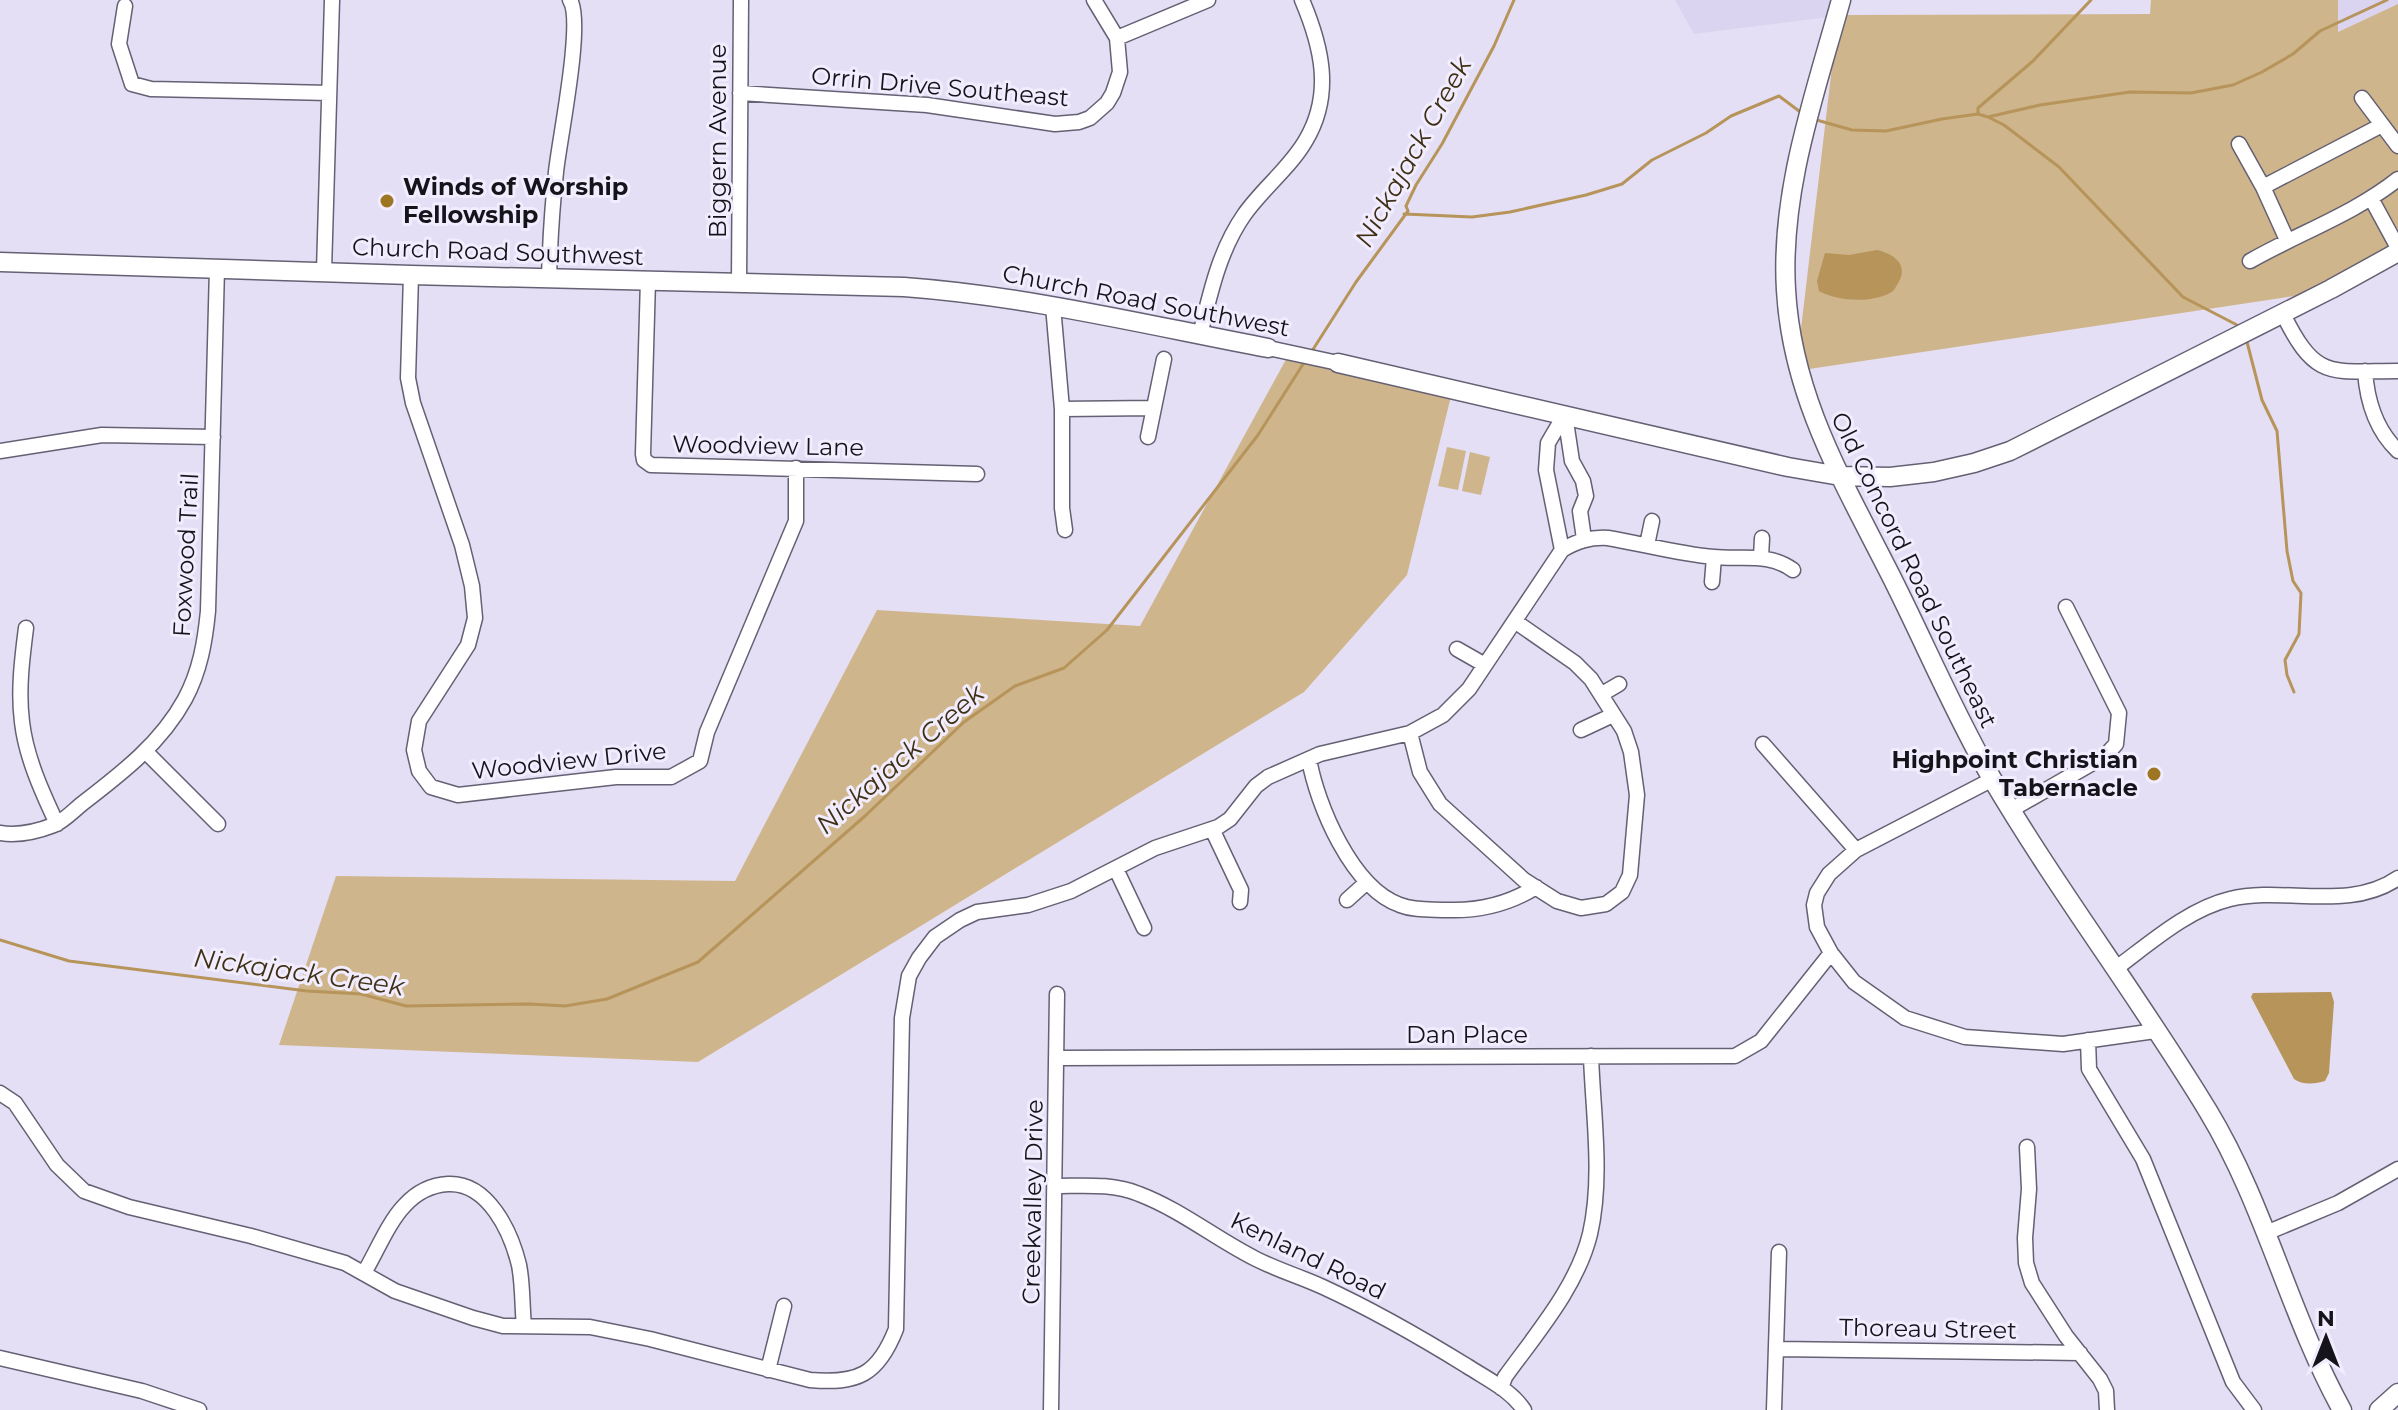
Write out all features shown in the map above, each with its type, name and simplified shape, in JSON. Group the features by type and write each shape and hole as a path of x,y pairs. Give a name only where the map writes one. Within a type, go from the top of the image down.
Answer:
{"street":[{"path":"324,271 332,0"},
{"path":"549,278 556,168 575,25 574,7 570,0"},
{"name":"Biggern Avenue","path":"739,282 741,0"},
{"path":"1094,0 1117,38 1208,0"},
{"path":"1200,335 1229,240 1258,196 1306,141 1318,113 1325,85 1319,52 1302,0"},
{"name":"Old Concord Road Southeast","path":"1841,0 1803,141 1791,192 1786,232 1788,319 1794,359 1810,411 1963,726 1993,779 2222,1136 2342,1410"},
{"path":"125,6 119,44 132,84 151,89 329,93"},
{"name":"Orrin Drive Southeast","path":"740,93 927,105 1041,123 1067,124 1090,118 1113,93 1120,72 1117,38"},
{"path":"2362,98 2398,146"},
{"path":"2263,187 2382,125"},
{"path":"2239,144 2287,240"},
{"path":"2250,261 2372,200 2398,179"},
{"path":"2372,200 2398,250"},
{"name":"Church Road Southwest","path":"0,262 958,291 1053,306 1268,348 1788,467 1840,476 1890,477 1934,472 2010,451 2283,314 2398,250"},
{"name":"Foxwood Trail","path":"0,833 23,834 57,824 146,752 169,725 185,698 201,660 208,611 217,268"},
{"name":"Woodview Drive","path":"411,275 408,378 413,403 462,545 472,586 475,618 468,645 419,721 414,750 419,771 431,787 458,795 616,777 671,777 700,761 707,732 796,521 796,468"},
{"name":"Woodview Lane","path":"648,280 644,460 651,465 977,474"},
{"path":"1053,306 1062,409 1062,508 1065,530"},
{"path":"2283,314 2298,344 2310,359 2331,369 2398,371"},
{"path":"1148,437 1164,359"},
{"path":"2365,371 2372,409 2385,436 2398,451"},
{"path":"1062,409 1154,408"},
{"path":"1562,550 1546,456 1548,443 1565,414"},
{"path":"1565,414 1572,461 1583,481 1586,496 1580,511 1584,539"},
{"path":"0,451 102,435 213,437"},
{"path":"1553,510 1580,511"},
{"path":"1647,545 1652,521"},
{"path":"0,1093 15,1103 57,1165 84,1191 129,1207 262,1239 345,1263 395,1291 503,1326 590,1327 810,1380 837,1382 854,1379 869,1372 881,1360 896,1329 902,1018 909,976 935,937 977,912 1028,905 1071,891 1155,848 1212,829 1230,819 1256,786 1268,777 1309,759 1410,733 1429,725 1456,704 1516,622 1562,550 1584,539 1608,538 1714,557 1761,557 1781,561 1793,570"},
{"path":"1761,557 1762,538"},
{"path":"1712,582 1714,557"},
{"path":"2011,810 2105,756 2116,744 2119,713 2066,607"},
{"path":"1410,733 1420,772 1440,804 1524,880 1557,901 1581,908 1606,904 1622,892 1628,884 1637,795 1635,773 1624,731 1602,694 1575,663 1516,622"},
{"path":"26,628 21,668 22,723 34,771 57,824"},
{"path":"1457,649 1485,665"},
{"path":"1602,694 1619,684"},
{"path":"1581,730 1613,715"},
{"path":"1763,744 1856,850"},
{"path":"146,752 218,824"},
{"path":"1309,759 1320,807 1337,838 1367,882 1390,901 1416,909 1462,910 1519,898 1536,887"},
{"path":"1993,779 1856,850 1823,881 1814,905 1817,927 1831,953 1854,982 1873,998 1905,1018 1965,1037 2063,1044 2155,1031"},
{"path":"1212,829 1241,890 1240,902"},
{"path":"1116,869 1144,928"},
{"path":"2115,969 2193,915 2218,902 2251,896 2351,895 2382,887 2398,878"},
{"path":"1347,900 1367,882"},
{"name":"Dan Place","path":"1057,1058 1735,1056 1761,1041 1831,953"},
{"name":"Creekvalley Drive","path":"1051,1410 1057,994"},
{"path":"2088,1040 2089,1069 2143,1159 2233,1382 2254,1410"},
{"path":"1501,1388 1505,1377 1553,1311 1589,1237 1597,1193 1591,1056"},
{"path":"2027,1147 2026,1263 2032,1283 2100,1379 2106,1391 2107,1410"},
{"path":"2266,1233 2338,1203 2398,1169"},
{"path":"364,1273 403,1206 426,1188 455,1184 472,1189 500,1217 512,1244 519,1268 524,1326"},
{"name":"Kenland Road","path":"1055,1186 1109,1186 1137,1193 1179,1213 1254,1258 1343,1297 1412,1332 1501,1388 1524,1410"},
{"path":"1774,1410 1779,1252"},
{"path":"768,1370 784,1306"},
{"name":"Thoreau Street","path":"1776,1349 2080,1353"},
{"path":"0,1358 142,1391 199,1410"},
{"path":"2379,1410 2398,1393"}],"shaded area":[{"path":"1675,0 1846,0 1845,15 1694,34"},
{"path":"2151,0 2338,0 2338,32 2398,4 2398,247 2308,294 1796,371 1836,33 1845,15 2150,14"},
{"path":"2338,0 2398,0 2398,4 2338,32"},
{"path":"1877,250 1890,254 1901,267 1901,278 1892,292 1872,299 1853,300 1819,291 1817,281 1825,253 1849,255"},
{"path":"1289,354 1454,384 1407,575 1304,692 698,1062 279,1045 336,876 735,881 877,610 1140,626"},
{"path":"1447,447 1466,451 1458,490 1438,486"},
{"path":"1470,452 1490,457 1481,495 1462,491"},
{"path":"2331,992 2334,1002 2329,1073 2325,1081 2301,1082 2294,1079 2251,997 2253,993"}],"waterway":[{"name":"Nickajack Creek","path":"1312,351 1356,282 1408,211 1406,206 1416,185 1442,144 1494,46 1514,0"},
{"path":"1978,114 1978,108 2033,61 2091,0"},
{"path":"1988,117 2040,105 2130,92 2191,93 2233,85 2293,54 2320,31 2387,0"},
{"path":"1404,214 1472,217 1586,195 1622,184 1652,160 1706,133 1731,116 1779,96 1803,114"},
{"path":"1813,119 1852,130 1886,131 1978,114 1988,117 2004,125 2059,167 2183,297 2239,326"},
{"path":"2247,342 2262,400 2277,431 2287,551 2293,581 2301,593 2299,634 2285,660 2294,692"},
{"name":"Nickajack Creek","path":"0,940 69,961 307,991 361,994 406,1006 565,1006 607,999 698,962 865,816 964,722 1015,686 1064,668 1107,630 1258,435 1305,361"}],"place":[{"name":"Winds of Worship Fellowship","path":"387,201"},
{"name":"Highpoint Christian Tabernacle","path":"2154,774"}]}
